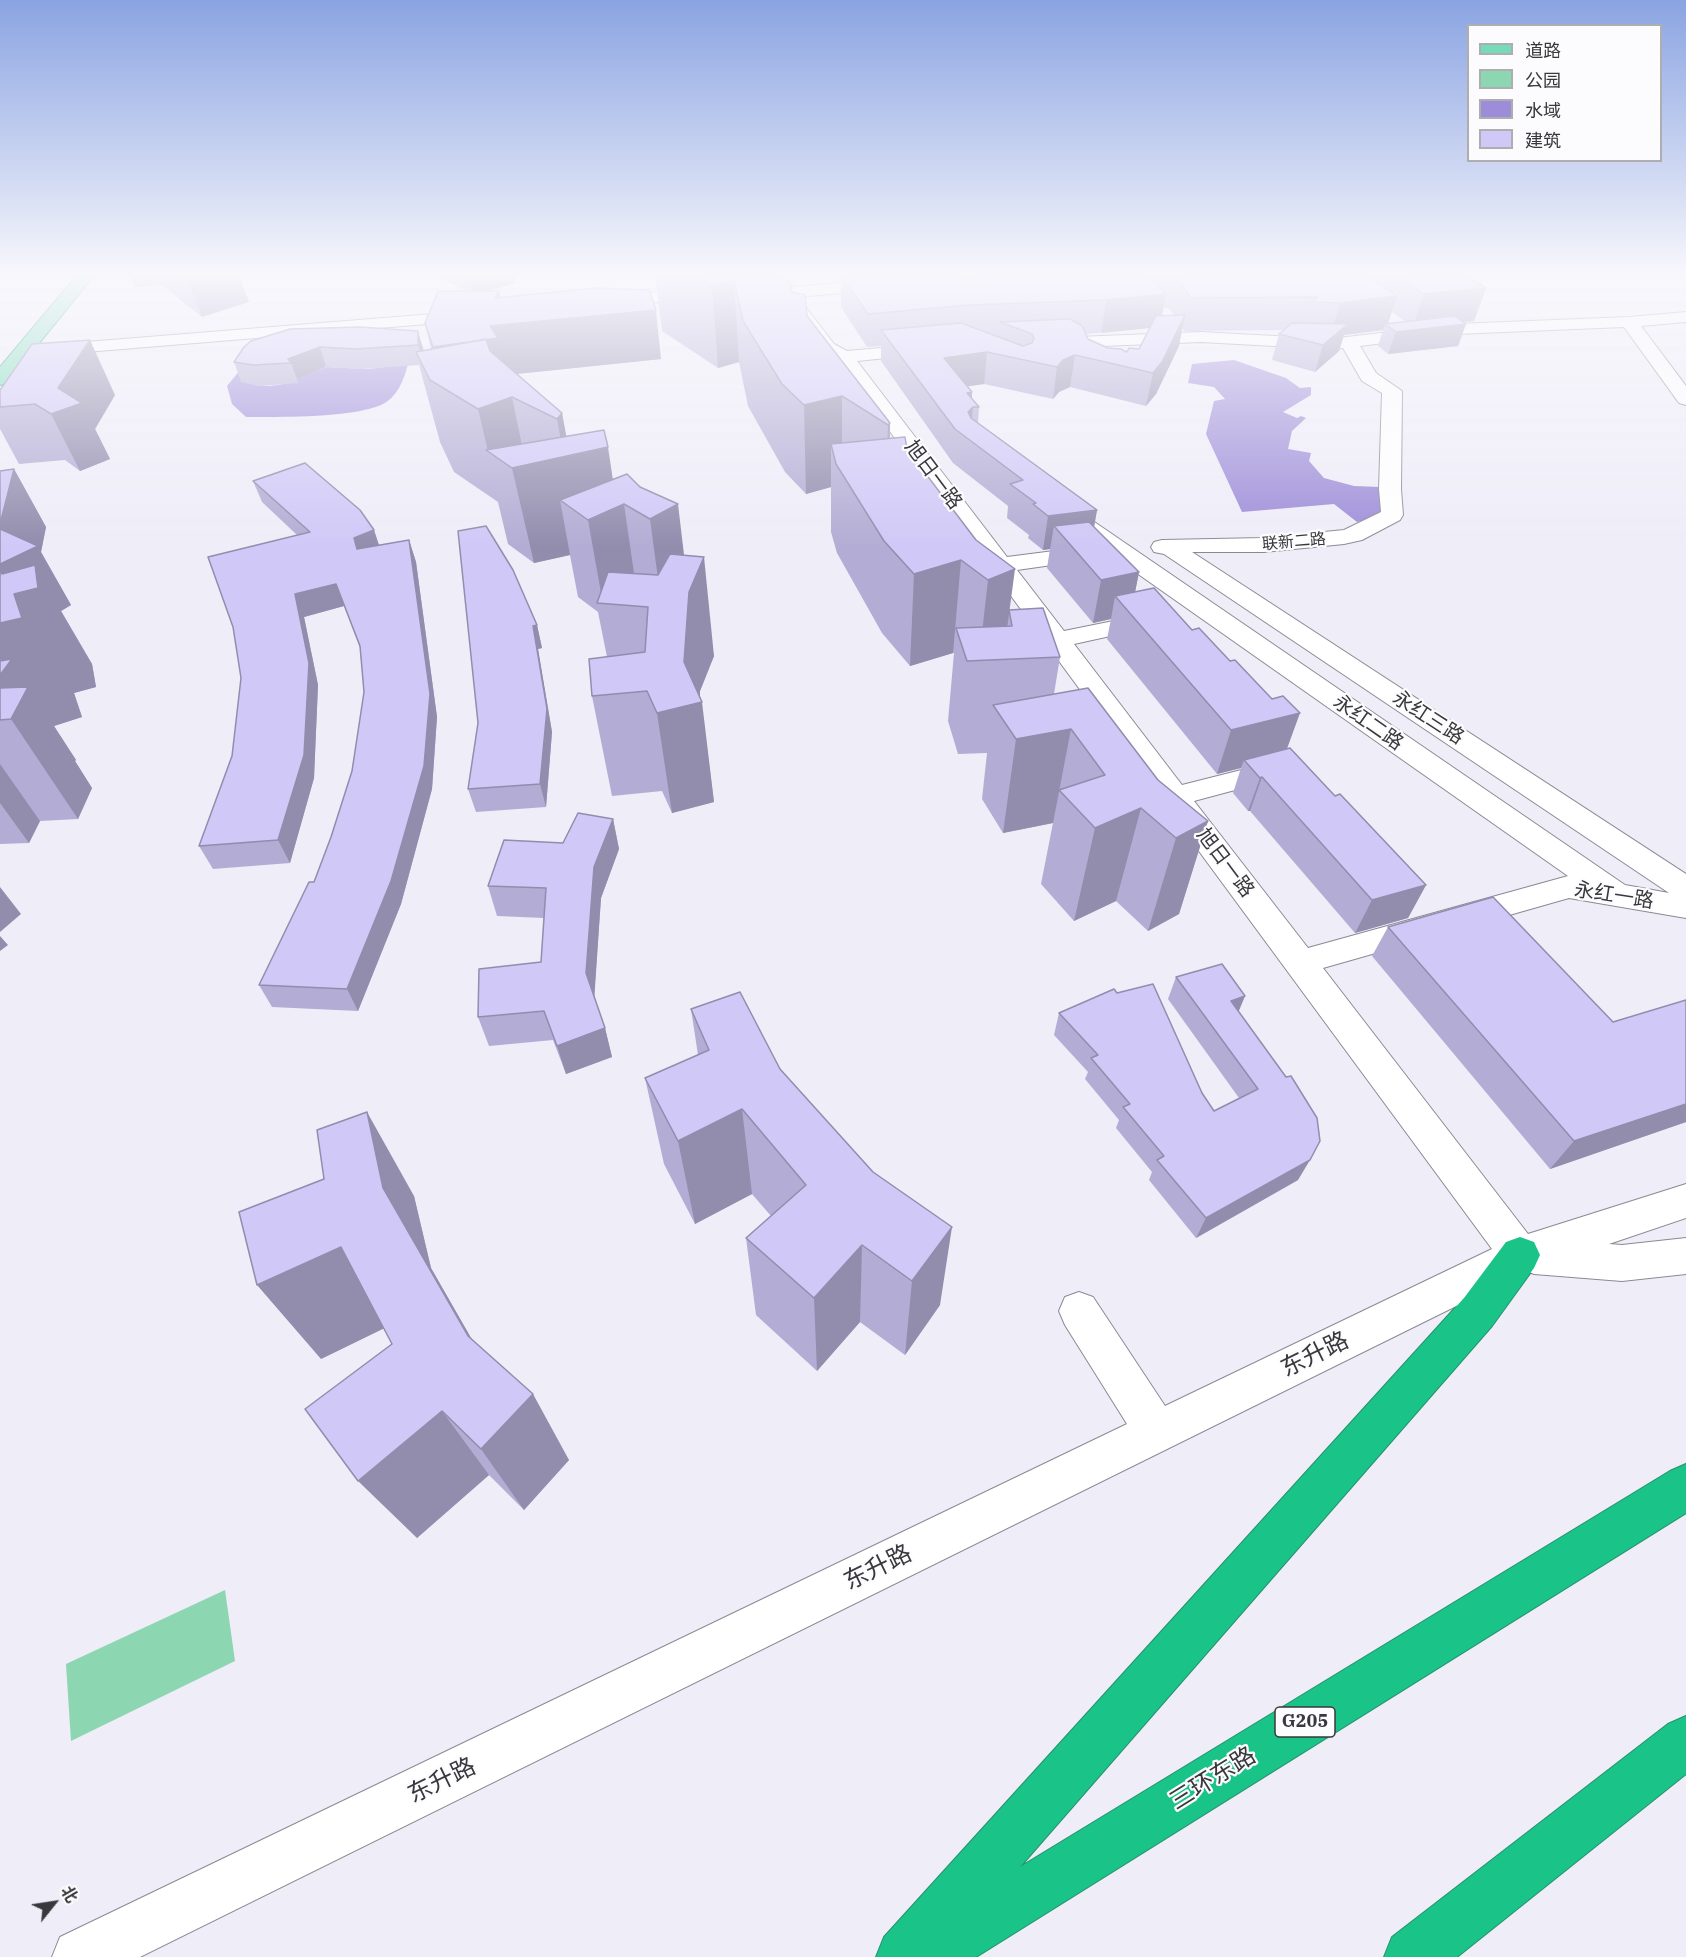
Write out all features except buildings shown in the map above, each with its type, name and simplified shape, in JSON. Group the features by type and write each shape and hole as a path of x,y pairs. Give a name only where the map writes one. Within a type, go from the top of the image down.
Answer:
{"highway":[{"path":"904,1957 1478,1312 1520,1255"},
{"name":"三环东路","path":"924,1957 1686,1487"},
{"path":"1412,1957 1686,1742"}],"main road":[{"path":"0,379 11,365"}],"street":[{"name":"旭日一路","path":"843,365 1000,565 1520,1255"},
{"name":"联新二路","path":"1000,565 1118,551 1208,544 1264,546 1344,537 1356,534 1392,515 1390,489 1392,391 1369,377 1362,365"},
{"path":"1661,365 1686,399"},
{"name":"永红二路","path":"1062,509 1118,551 1618,896"},
{"name":"永红三路","path":"1169,547 1686,889"},
{"path":"1057,640 1138,624"},
{"path":"1175,796 1298,765"},
{"name":"永红一路","path":"1300,962 1569,887 1686,907"},
{"name":"东升路","path":"80,1957 1520,1255 1686,1201"},
{"path":"1520,1255 1622,1263 1686,1256"},
{"path":"1079,1311 1157,1432"}],"green space":[{"path":"225,1590 235,1661 71,1741 66,1664"}],"water":[{"path":"244,365 251,365 254,385 270,386 296,382 295,379 327,367 369,369 408,365 396,393 387,402 368,409 334,415 246,417 232,404 227,386"},
{"path":"1192,365 1249,365 1286,378 1300,388 1311,387 1311,395 1283,412 1297,418 1301,416 1306,418 1292,431 1288,449 1311,453 1309,461 1324,478 1354,486 1380,487 1382,516 1357,522 1334,504 1242,512 1206,434 1214,401 1225,399 1214,387 1188,383"}]}
